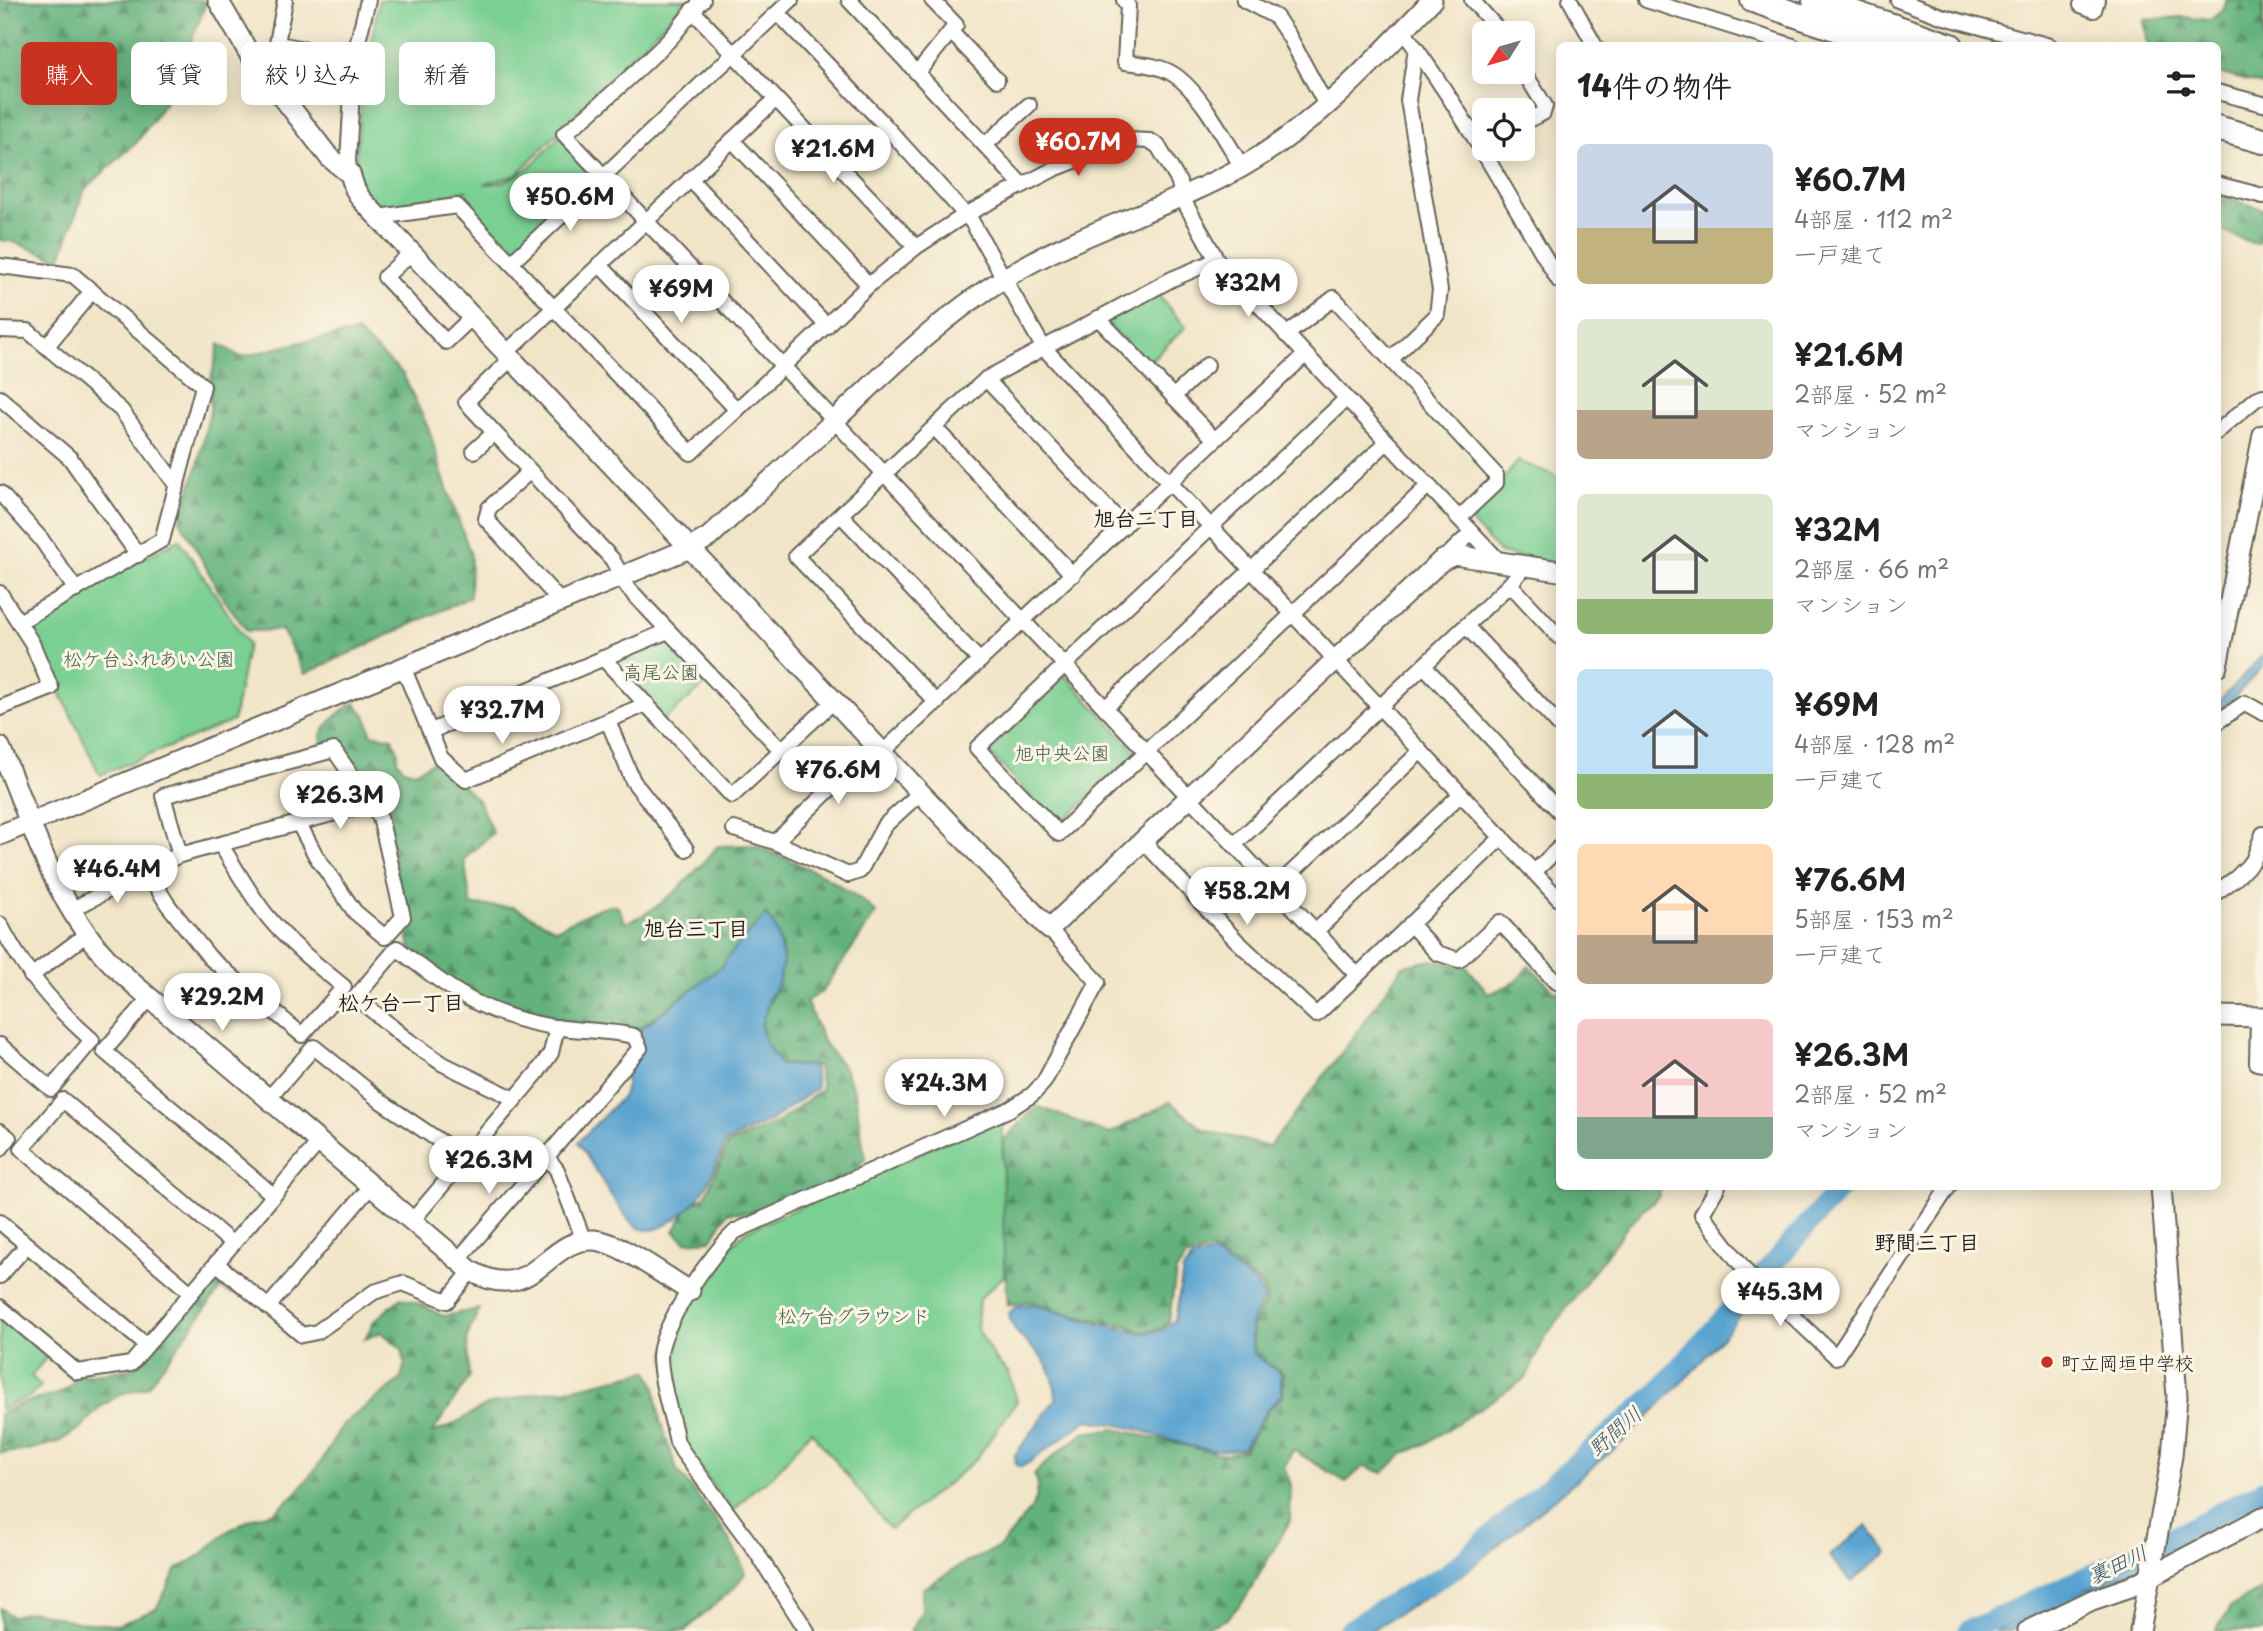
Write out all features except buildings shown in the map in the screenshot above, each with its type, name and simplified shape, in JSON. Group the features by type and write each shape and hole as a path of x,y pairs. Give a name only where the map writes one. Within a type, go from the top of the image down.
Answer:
{"highway":[{"path":"1753,0 1875,42"},
{"path":"1815,0 1939,42"},
{"path":"2221,129 2263,141"},
{"path":"2221,147 2263,158"}],"street":[{"path":"218,0 242,42"},
{"path":"278,42 285,0"},
{"path":"358,42 368,0"},
{"path":"511,263 791,0"},
{"path":"849,0 1021,184"},
{"path":"918,72 956,26 932,0"},
{"path":"1124,0 1129,6 1125,62 1163,69 1174,75 1208,111 1242,167"},
{"path":"1244,0 1276,17 1327,107"},
{"path":"0,835 690,548 709,537 919,341 1003,278 1085,236 1242,167 1282,142 1327,107 1359,77 1432,0"},
{"path":"1472,0 1490,21"},
{"path":"1570,0 1593,42"},
{"path":"1646,0 1780,42"},
{"path":"1898,0 1941,16 2035,42"},
{"path":"1941,16 1945,0"},
{"path":"916,247 734,53 697,5 670,40 564,134 1356,974"},
{"path":"778,13 972,222 1042,347 1556,896"},
{"path":"1403,31 1472,131"},
{"path":"951,32 997,80"},
{"path":"1391,359 1437,315 1440,290 1408,100 1416,48"},
{"path":"1531,84 1545,106 1543,113 1535,117"},
{"path":"2221,93 2263,104"},
{"path":"776,99 554,307 466,402 612,559 628,588 781,750"},
{"path":"985,145 1030,104"},
{"path":"289,105 329,157 350,174"},
{"path":"351,105 348,161 350,174 355,189 378,217 1098,982 1052,1069 1033,1094 1010,1109 736,1231 724,1242 668,1329 661,1347 661,1365 677,1442 687,1460 769,1571 807,1631"},
{"path":"733,140 869,285"},
{"path":"378,217 457,206 691,453 869,285 916,247 965,215 1021,184 1128,140 1150,141 1158,146 1179,182 1181,196 1217,260 1500,562"},
{"path":"1491,161 1556,276"},
{"path":"690,179 827,326"},
{"path":"2221,185 2263,196"},
{"path":"412,252 385,277 428,324 446,342 472,317"},
{"path":"937,703 796,556 986,379 1172,279 1217,260"},
{"path":"599,264 737,410"},
{"path":"0,266 73,275 203,386 162,540 19,622"},
{"path":"47,346 92,291"},
{"path":"1286,335 1334,298 1496,475 1496,483 1460,518"},
{"path":"1098,318 1215,440"},
{"path":"0,330 27,331 121,410 177,486"},
{"path":"775,842 879,749 937,703 1305,355"},
{"path":"1173,397 1207,365"},
{"path":"986,379 1124,526"},
{"path":"2221,429 2263,396"},
{"path":"0,398 70,458 138,555"},
{"path":"1346,399 977,748 1059,834 1429,485"},
{"path":"934,427 1073,575"},
{"path":"474,451 494,433"},
{"path":"2221,646 2263,435"},
{"path":"1105,708 1387,442"},
{"path":"530,471 489,508 486,519 560,601"},
{"path":"0,493 41,539 76,590"},
{"path":"841,515 980,662"},
{"path":"1049,929 1472,531"},
{"path":"1446,557 1454,555 1556,571"},
{"path":"1234,845 1510,584 1525,566"},
{"path":"1510,584 1556,634"},
{"path":"0,593 32,643 51,688 0,708"},
{"path":"1466,626 1556,722"},
{"path":"430,731 668,631"},
{"path":"603,658 732,796 834,701"},
{"path":"1424,666 1556,808"},
{"path":"403,667 441,758 466,780 647,704"},
{"path":"2221,719 2245,703 2263,713"},
{"path":"608,721 633,781 686,849"},
{"path":"0,747 71,910 87,934 120,972 464,1265 495,1282 518,1279 573,1244 594,1240 608,1244 690,1291"},
{"path":"180,855 163,796 334,750 380,817 403,917 385,937 355,912 322,865 299,824"},
{"path":"1275,888 1421,751"},
{"path":"734,829 775,842 848,875 860,871 884,826 921,792"},
{"path":"1316,931 1461,794"},
{"path":"71,910 180,855 372,803"},
{"path":"2221,889 2253,861 2263,834"},
{"path":"1143,841 1236,940 1316,1014 1502,837"},
{"path":"146,870 168,905 210,958 302,1035 344,987 296,947 268,918 221,845"},
{"path":"1534,872 1556,851"},
{"path":"1410,924 1437,953 1459,960 1500,922 1556,982"},
{"path":"0,924 31,976 52,1002 92,1040 51,1089 0,1045"},
{"path":"31,976 87,934"},
{"path":"216,1263 302,1335 317,1332 374,1292 403,1283 447,1301 464,1265 546,1156 640,1048 634,1036 557,1027 501,1015 441,984 397,948 356,997 405,1038 443,1064 515,1099"},
{"path":"149,998 104,1051 273,1195"},
{"path":"2221,1016 2260,1017 2257,1063 2263,1064"},
{"path":"412,1221 551,1053 557,1027"},
{"path":"268,1099 314,1047 382,1102 465,1158"},
{"path":"191,1293 22,1149 63,1100 233,1244"},
{"path":"0,1131 9,1138 0,1149"},
{"path":"0,1307 77,1372 131,1364 318,1142"},
{"path":"546,1156 557,1170 584,1241"},
{"path":"268,1307 371,1186"},
{"path":"1716,1190 1702,1214 1748,1274 1836,1356 1947,1190"},
{"path":"2140,1631 2172,1456 2177,1396 2161,1190"},
{"path":"0,1222 146,1345"},
{"path":"0,1276 27,1245"},
{"path":"2028,1631 2092,1600 2151,1577 2263,1517"}],"green space":[{"path":"0,0 202,0 206,4 191,42 131,42 131,105 163,105 137,142 85,189 60,260 11,241 0,240"},
{"path":"379,0 687,0 516,175 484,184 507,180 527,169 561,134 600,177 511,259 453,199 467,190 389,211 376,206 360,185 355,161 361,105 385,105 385,42 371,42"},
{"path":"2226,0 2263,0 2263,85 2221,74 2221,42 2148,42 2144,20 2182,17 2210,20 2224,9"},
{"path":"2221,195 2263,209 2263,235 2258,244 2221,231"},
{"path":"1156,293 1186,327 1148,363 1104,320"},
{"path":"357,332 403,374 430,432 471,555 470,597 305,674 282,630 247,631 221,595 180,520 198,464 210,411 211,379 219,344 241,357"},
{"path":"1518,461 1556,476 1556,563 1500,553 1465,515"},
{"name":"松ケ台ふれあい公園","path":"179,539 248,644 233,721 100,775 26,622"},
{"name":"高尾公園","path":"667,634 711,680 664,720 606,659"},
{"name":"旭中央公園","path":"1065,675 1137,753 1058,826 984,747 1053,682"},
{"path":"355,703 367,717 371,734 392,738 398,751 397,761 404,769 415,772 435,761 478,800 493,833 464,859 471,905 514,907 556,929 599,908 617,905 626,923 666,900 718,846 755,845 823,875 862,900 876,913 822,992 806,1001 824,1043 844,1068 855,1092 865,1159 855,1172 787,1203 756,1213 728,1212 711,1240 686,1242 674,1231 688,1208 706,1195 728,1144 777,1123 822,1089 818,1066 780,1064 763,1035 766,1008 781,974 781,947 776,930 766,915 721,967 640,1028 626,1031 545,1021 494,1007 416,959 409,944 386,812 332,745 322,744 321,734 328,724"},
{"path":"1432,960 1467,967 1489,994 1516,982 1529,965 1556,993 1556,1190 1660,1190 1659,1196 1630,1223 1545,1337 1526,1378 1425,1444 1403,1454 1383,1473 1364,1466 1346,1482 1293,1450 1284,1468 1291,1485 1290,1521 1245,1599 1227,1619 1198,1631 1156,1628 1145,1631 910,1631 922,1611 922,1589 961,1565 1000,1547 1030,1511 1036,1499 1038,1483 1034,1474 1084,1433 1115,1429 1225,1455 1244,1450 1269,1410 1283,1395 1283,1373 1256,1355 1254,1346 1253,1326 1267,1301 1260,1283 1211,1250 1185,1258 1176,1272 1169,1321 1160,1329 1140,1332 1128,1326 1079,1317 1030,1301 1008,1305 1003,1248 1003,1141 1037,1106 1109,1134 1170,1102 1205,1130 1269,1147 1352,1039 1403,966"},
{"name":"松ケ台グラウンド","path":"1002,1116 1004,1276 979,1299 977,1328 994,1358 1008,1372 1017,1401 977,1458 890,1529 811,1431 772,1477 752,1491 732,1513 682,1440 665,1355 676,1321 719,1256 748,1230"},
{"path":"218,1271 246,1294 231,1294 221,1288 147,1387 121,1394 99,1408 82,1427 58,1442 24,1451 0,1453 0,1413 62,1392 77,1376 132,1369"},
{"path":"401,1298 443,1316 479,1309 467,1337 469,1378 432,1433 487,1405 648,1371 655,1385 660,1420 677,1470 724,1530 746,1572 735,1587 685,1631 0,1631 0,1608 12,1616 33,1611 78,1622 118,1625 156,1609 177,1569 201,1555 228,1531 255,1517 275,1512 298,1491 323,1459 342,1425 400,1380 405,1364 402,1349 381,1332 365,1339 374,1321"},
{"path":"0,1310 50,1353 31,1376 41,1386 29,1397 0,1409"},
{"path":"2263,1589 2263,1631 2216,1631 2230,1607"}],"water":[{"path":"2263,655 2263,666 2221,712 2221,700"},
{"path":"766,915 776,930 783,960 778,984 770,996 761,1026 765,1042 780,1065 814,1066 817,1088 770,1121 726,1142 698,1198 674,1220 655,1229 637,1227 615,1201 578,1142 623,1096 627,1082 624,1075 640,1030 721,967"},
{"name":"野間川","path":"1840,1190 1848,1190 1697,1367 1624,1441 1462,1575 1370,1631 1355,1631 1450,1575 1608,1446 1699,1353 1749,1291"},
{"path":"1212,1253 1257,1284 1264,1300 1251,1326 1254,1355 1281,1374 1281,1394 1266,1411 1243,1448 1203,1449 1136,1429 1087,1420 1030,1462 1021,1467 1016,1464 1015,1455 1056,1398 1053,1379 1047,1366 1018,1334 1009,1313 1017,1306 1031,1304 1140,1334 1161,1331 1175,1320 1183,1270 1192,1259"},
{"name":"裏田川","path":"2263,1487 2263,1496 2222,1516 2135,1575 2009,1631 1994,1631 2046,1604 2139,1567 2209,1515"},
{"path":"1867,1525 1888,1552 1851,1582 1829,1556"}],"waterway":[{"name":"野間川","path":"1348,1631 1393,1602 1447,1574 1657,1393 1838,1190"},
{"name":"裏田川","path":"1968,1631 2187,1530 2263,1490"}],"place":[{"name":"町立岡垣中学校","path":"2047,1362"}],"district":[{"name":"旭台二丁目","path":"1146,517"},
{"name":"旭台三丁目","path":"696,927"},
{"name":"松ケ台一丁目","path":"401,1001"},
{"name":"野間三丁目","path":"1927,1241"}]}
